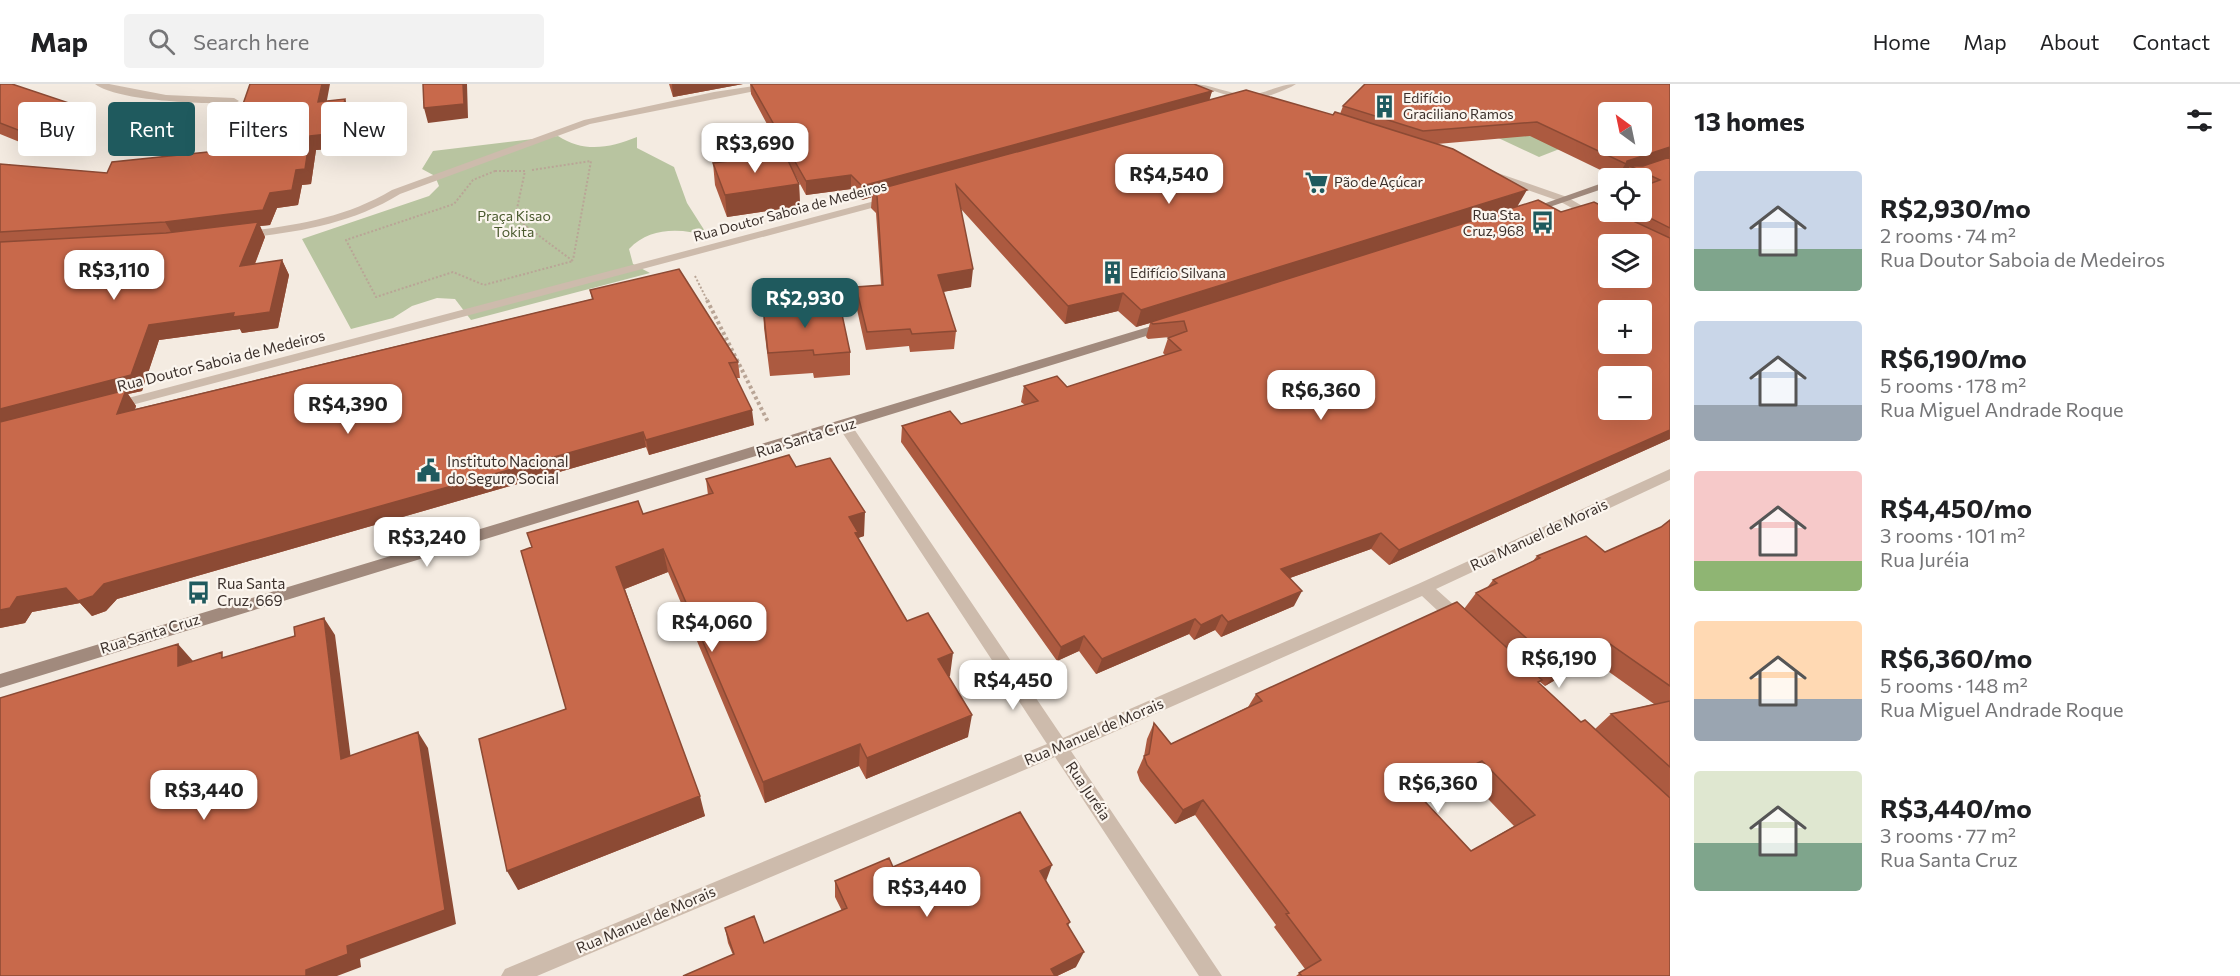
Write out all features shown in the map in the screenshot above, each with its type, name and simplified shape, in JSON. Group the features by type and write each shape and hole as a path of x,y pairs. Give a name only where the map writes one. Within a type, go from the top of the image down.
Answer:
{"street":[{"path":"99,84 144,96 172,100 234,101"},
{"path":"229,237 337,222 377,205 396,192 587,122 714,95 786,84"},
{"path":"1196,84 1272,105"},
{"path":"1233,103 1292,84"},
{"path":"1476,169 1563,199 1610,224"},
{"path":"1516,215 1598,187"},
{"name":"Rua Doutor Saboia de Medeiros","path":"101,409 905,196"},
{"name":"Rua Santa Cruz","path":"0,681 201,618 780,446 1175,323"},
{"name":"Rua Juréia","path":"845,426 1211,976"},
{"name":"Rua Manuel de Morais","path":"512,976 1058,748 1424,588 1670,474"},
{"path":"1424,588 1468,629"}],"path":[{"path":"591,161 573,261 484,285 453,272 376,297 346,240 454,204 473,180 495,171 525,171 591,161"},
{"path":"525,171 514,218 573,261"},
{"path":"683,254 780,446"}],"green space":[{"path":"1498,119 1562,148 1539,157 1475,127"},
{"name":"Praça Kisao Tokita","path":"558,136 587,147 617,144 637,137 637,148 674,167 687,203 708,236 676,231 656,233 637,242 629,249 633,264 650,273 471,320 455,299 437,298 412,306 393,318 351,329 302,239 429,196 439,186 435,176 422,169 433,151"}],"building":[{"path":"0,84 12,84 66,102 18,102 18,130 0,123"},
{"path":"250,84 322,84 318,102 345,99 344,102 321,102 321,135 310,136 309,143 309,102 244,102"},
{"path":"423,84 463,84 464,104 424,108"},
{"path":"751,84 1194,84 1212,91 862,186 851,175 806,181"},
{"path":"1365,84 1670,84 1670,147 1652,153 1652,102 1598,102 1598,151 1537,122 1423,131 1343,106"},
{"path":"1246,90 1333,115 1335,112 1453,149 1527,190 1141,310 1123,293 1068,306 956,185 973,269 938,275 956,331 912,334 910,329 867,332 856,287 883,285 877,196 872,191"},
{"path":"207,152 207,156 307,156 305,169 296,170 292,190 270,193 263,210 165,222 0,232 0,164 107,173 112,162 170,156 195,156 195,153"},
{"path":"785,154 799,184 725,195 713,163"},
{"path":"1609,156 1642,156 1627,161 1626,164"},
{"path":"1670,157 1670,228 1652,219 1652,183 1660,180 1652,176 1652,168 1630,166 1643,166"},
{"path":"1538,200 1561,212 1594,202 1598,204 1598,222 1636,222 1670,238 1670,430 1399,550 1381,533 1281,569 1302,591 1228,622 1222,615 1201,625 1195,619 1102,659 1084,636 1061,647 902,426 950,411 961,424 1038,401 1024,386 1057,376 1067,387 1181,350 1168,338 1187,331 1184,321 1153,324 1151,322"},
{"path":"258,222 240,266 282,260 270,312 233,317 234,313 149,325 131,375 0,409 0,242 166,233"},
{"path":"679,269 738,362 729,363 752,410 646,440 643,432 104,584 93,596 78,601 66,588 17,597 10,608 0,610 0,422 126,390 117,414 593,299 590,290"},
{"path":"796,303 797,308 840,305 850,352 814,355 813,350 768,353 763,306"},
{"path":"789,455 796,467 830,458 865,512 849,517 858,532 855,533 907,621 928,613 953,653 938,659 972,715 867,758 860,744 763,782 663,549 616,567 700,796 507,871 479,739 566,709 521,551 532,547 527,533 638,501 643,514 713,493 706,479"},
{"path":"1670,520 1670,686 1607,642 1561,669 1476,593 1497,583 1493,580 1540,558 1537,556 1586,536 1605,552 1661,527"},
{"path":"1457,602 1542,680 1538,682 1581,722 1585,720 1670,798 1670,976 1302,976 1299,973 1321,960 1286,914 1289,913 1203,800 1183,810 1147,765 1144,756 1149,754 1154,723 1171,744 1262,701 1256,694","holes":["1482,761 1535,815 1471,851 1416,792"]},
{"path":"324,618 341,759 418,732 445,910 347,946 348,954 306,970 306,976 0,976 0,698 178,644 178,666 222,652 222,658 295,636 294,627"},
{"path":"1670,701 1670,767 1611,714"},
{"path":"1020,812 1052,865 1040,871 1070,922 1067,924 1084,952 1051,969 1055,976 683,976 734,954 725,928 754,916 764,943 847,908 835,881 889,858 893,867"}],"place":[{"name":"Edifício Graciliano Ramos","path":"1385,106"},
{"name":"Pão de Açúcar","path":"1316,182"},
{"name":"Rua Sta. Cruz, 968","path":"1542,223"},
{"name":"Edifício Silvana","path":"1112,273"},
{"name":"Instituto Nacional do Seguro Social","path":"429,471"},
{"name":"Rua Santa Cruz, 669","path":"199,593"}]}
